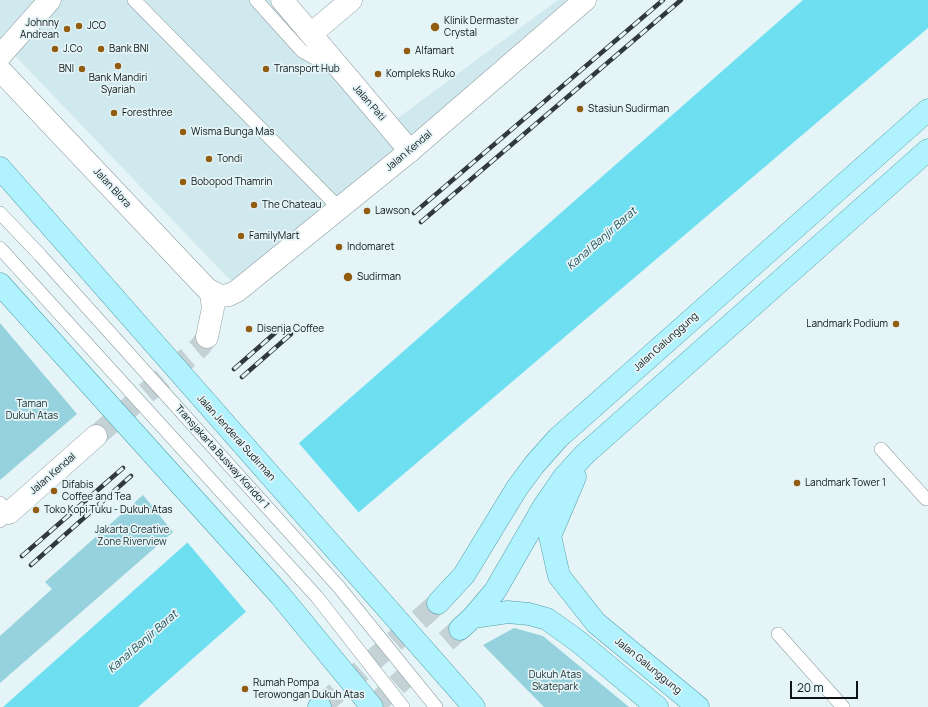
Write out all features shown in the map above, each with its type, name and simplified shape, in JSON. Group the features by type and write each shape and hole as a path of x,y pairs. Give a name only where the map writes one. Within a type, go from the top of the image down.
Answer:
{"main road":[{"name":"Jalan Galunggung","path":"438,603 464,575 517,488 534,465 558,438 928,110"},
{"name":"Jalan Galunggung","path":"656,707 579,642 547,619 529,614 508,612 466,623 495,591 556,489 585,454 928,150"},
{"name":"Jalan Jenderal Sudirman","path":"0,168 195,392 355,570 438,668 474,707"},
{"path":"0,284 280,595 372,707"},
{"name":"Jalan Galunggung","path":"585,454 550,536 559,576 596,623 698,707"}],"street":[{"path":"0,56 50,0"},
{"name":"Jalan Pati","path":"282,0 410,151"},
{"path":"311,34 351,0"},
{"name":"Jalan Kendal","path":"220,294 237,291 340,209 410,151 584,0"},
{"name":"Jalan Blora","path":"0,70 220,294"},
{"path":"207,337 213,308 220,294"},
{"name":"Jalan Kendal","path":"3,512 96,436"}],"lane":[{"path":"134,0 340,209"},
{"path":"256,0 302,51 344,74"},
{"name":"Transjakarta Busway Koridor 1","path":"0,213 46,261 338,586 436,707"},
{"path":"0,248 317,598 403,707"},
{"path":"881,449 926,499"},
{"path":"778,634 843,707"}],"shaded area":[{"path":"0,0 277,0 387,126 558,0 586,0 237,283 228,278 0,40"}],"green space":[{"name":"Taman Dukuh Atas","path":"0,323 77,414 0,480"},
{"name":"Jakarta Creative Zone Riverview","path":"143,495 173,532 0,683 0,636 52,589 45,582"},
{"name":"Dukuh Atas Skatepark","path":"514,628 543,636 629,707 544,707 483,645"}],"water":[{"name":"Kanal Banjir Barat","path":"803,0 928,0 928,28 359,512 138,707 3,707 299,443"}],"pier":[{"path":"297,441 360,514 247,613 187,542"}],"tunnel":[{"path":"96,436 200,347 207,337"},
{"path":"320,707 438,603"},
{"path":"372,707 460,629"}],"railway":[{"path":"414,213 663,0"},
{"path":"421,222 681,0"},
{"path":"234,369 283,326"},
{"path":"242,377 291,334"},
{"path":"22,556 123,468"},
{"path":"31,565 131,476"}],"place":[{"name":"JCO","path":"79,26"},
{"name":"Klinik Dermaster Crystal","path":"435,27"},
{"name":"Johnny Andrean","path":"67,29"},
{"name":"J.Co","path":"55,49"},
{"name":"Bank BNI","path":"101,49"},
{"name":"Alfamart","path":"407,51"},
{"name":"Bank Mandiri Syariah","path":"118,66"},
{"name":"BNI","path":"82,69"},
{"name":"Transport Hub","path":"266,69"},
{"name":"Kompleks Ruko","path":"378,74"},
{"name":"Stasiun Sudirman","path":"580,109"},
{"name":"Foresthree","path":"114,113"},
{"name":"Wisma Bunga Mas","path":"183,132"},
{"name":"Tondi","path":"209,159"},
{"name":"Bobopod Thamrin","path":"183,182"},
{"name":"The Chateau","path":"254,205"},
{"name":"Lawson","path":"367,211"},
{"name":"FamilyMart","path":"241,236"},
{"name":"Indomaret","path":"339,247"},
{"name":"Sudirman","path":"348,277"},
{"name":"Landmark Podium","path":"896,324"},
{"name":"Disenja Coffee","path":"249,329"},
{"name":"Landmark Tower 1","path":"797,483"},
{"name":"Difabis Coffee and Tea","path":"54,491"},
{"name":"Toko Kopi Tuku - Dukuh Atas","path":"36,510"},
{"name":"Rumah Pompa Terowongan Dukuh Atas","path":"245,689"}]}
